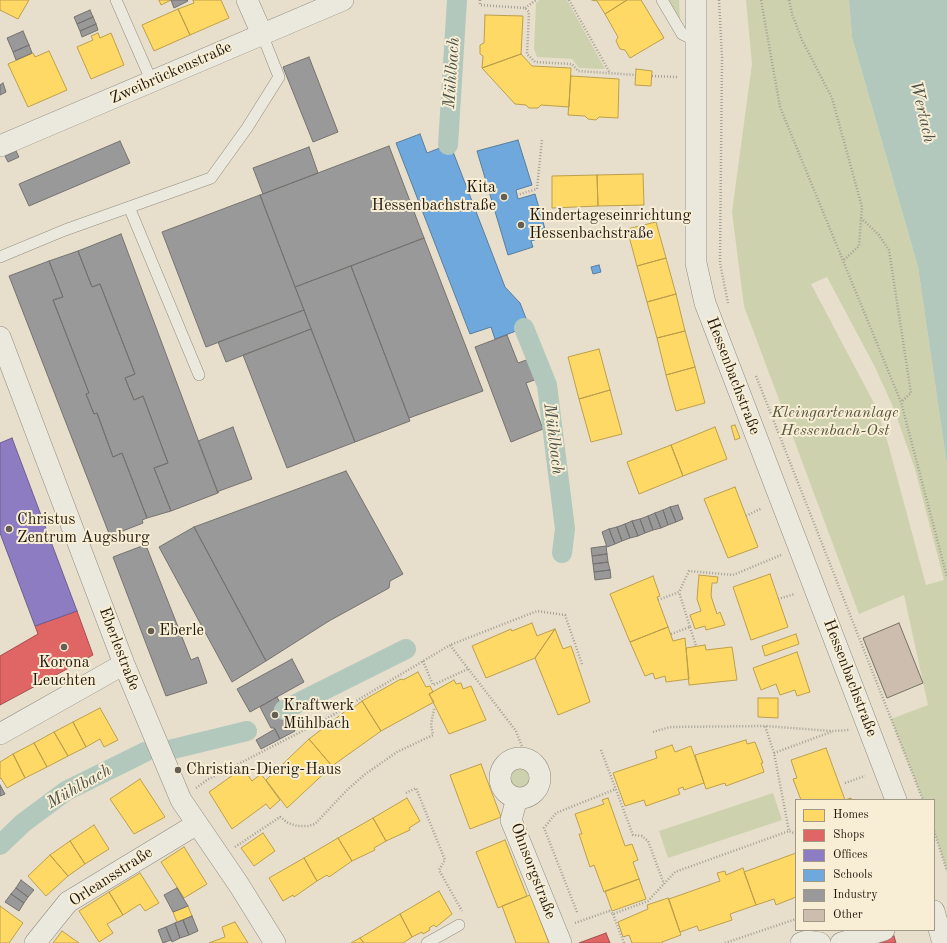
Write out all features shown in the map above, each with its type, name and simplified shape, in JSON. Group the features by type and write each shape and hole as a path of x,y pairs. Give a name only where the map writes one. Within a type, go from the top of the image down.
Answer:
{"street":[{"path":"247,0 262,34"},
{"name":"Zweibrückenstraße","path":"0,146 343,0"},
{"name":"Hessenbachstraße","path":"696,0 696,263 705,303 868,723 896,799"},
{"name":"Eberlestraße","path":"0,337 124,664 181,800 220,857 275,943"},
{"path":"0,734 124,664"},
{"name":"Ohnsorgstraße","path":"518,758 527,760 538,770 539,784 532,793 517,798 504,790 500,780 500,774 508,762 518,758"},
{"name":"Ohnsorgstraße","path":"517,798 511,820 559,937"},
{"name":"Orleansstraße","path":"36,943 68,902 197,824"},
{"path":"935,916 943,943"},
{"path":"841,943 881,931"}],"lane":[{"path":"116,0 152,82"},
{"path":"662,0 682,34 697,41"},
{"path":"0,257 65,230 211,178 247,128 279,77 262,34"},
{"path":"129,207 199,375"},
{"path":"427,943 459,924"}],"path":[{"path":"480,0 480,5 525,8 536,0"},
{"path":"569,0 610,73"},
{"path":"719,0 722,57 720,263 728,304"},
{"path":"761,0 780,107 901,402 947,578"},
{"path":"789,0 792,14 802,40 832,98 862,207 859,246 842,261"},
{"path":"525,8 529,12 527,54 535,62 572,64 578,71 636,75"},
{"path":"652,76 681,77"},
{"path":"517,195 537,189 542,139"},
{"path":"861,218 879,235 889,250 909,369 911,393 901,402"},
{"path":"754,369 923,799"},
{"path":"658,600 678,592 689,571 733,575 782,555"},
{"path":"678,592 696,646"},
{"path":"181,800 207,780 326,719 450,645 537,611 565,615 582,664"},
{"path":"671,634 690,627"},
{"path":"450,645 516,732 527,760"},
{"path":"423,661 433,685 468,669"},
{"path":"220,857 280,817 288,823 297,826 308,826 315,824 346,791 364,775 397,752 433,735 431,725 434,709"},
{"path":"653,732 670,727 765,726 832,731 851,730 868,723"},
{"path":"765,726 774,753 789,831"},
{"path":"774,753 832,731"},
{"path":"601,750 633,835 642,836 648,841 664,884"},
{"path":"406,793 416,788 445,860 439,870 466,920 459,924"},
{"path":"577,912 544,828 556,813 616,789"},
{"path":"613,914 648,901 675,872 789,831 795,834"},
{"path":"935,834 947,870"},
{"path":"559,937 609,911 613,914 624,943"},
{"path":"725,943 795,919"}],"green space":[{"path":"540,0 567,0 605,69 579,68 572,59 537,57 534,49 536,3"},
{"path":"669,0 679,0 680,20"},
{"name":"Kleingartenanlage Hessenbach-Ost","path":"746,0 849,0 852,37 918,267 947,465 947,871 935,834 935,799 923,799 891,719 928,705 904,595 859,614 744,306 732,212 752,64","holes":["827,277 875,367 894,409 915,469 944,580 926,585 887,440 876,407 811,284"]},
{"path":"520,766 529,769 532,778 529,787 520,790 511,787 508,778 511,769"},
{"path":"773,793 782,820 668,858 659,831"}],"water":[{"name":"Wertach","path":"849,0 947,0 947,465 918,267 852,37"}],"building: Homes":[{"path":"0,0 29,0 18,19 0,10"},
{"path":"159,0 171,0 161,5"},
{"path":"193,0 221,0 229,18 190,35 178,9 194,3"},
{"path":"592,0 627,0 605,14 597,1"},
{"path":"627,0 641,0 664,38 630,58 625,50 620,49 616,41 618,37 605,14"},
{"path":"178,9 190,35 154,51 142,25"},
{"path":"485,15 523,16 521,54 482,68 483,56 480,54 480,45 484,43"},
{"path":"98,33 100,38 111,33 124,65 91,79 77,47 93,40 91,36"},
{"path":"49,51 67,90 28,107 8,64 33,53 35,57"},
{"path":"521,54 532,66 571,68 569,107 541,105 538,108 529,108 526,105 515,104 482,68"},
{"path":"636,69 652,71 651,86 635,85"},
{"path":"571,76 619,79 618,118 599,117 596,120 588,119 585,116 568,115"},
{"path":"643,174 644,205 598,206 597,175"},
{"path":"597,175 598,206 552,208 552,176"},
{"path":"656,222 666,258 637,266 627,229"},
{"path":"666,258 676,294 647,302 637,266"},
{"path":"676,294 685,331 657,338 647,302"},
{"path":"685,331 695,367 666,375 657,338"},
{"path":"599,349 610,390 579,399 568,357"},
{"path":"695,367 705,403 676,411 666,375"},
{"path":"610,390 622,434 591,442 579,399"},
{"path":"735,425 740,438 735,440 731,426"},
{"path":"715,427 727,459 683,476 671,445"},
{"path":"671,445 683,476 639,494 627,462"},
{"path":"735,487 758,547 728,558 704,499"},
{"path":"770,574 788,627 751,640 733,587"},
{"path":"699,575 718,577 717,583 712,583 711,596 717,614 720,612 725,625 706,630 705,626 695,629 690,615 701,611 697,599"},
{"path":"653,576 660,596 657,597 668,627 630,642 610,594"},
{"path":"532,623 537,636 555,629 535,658 486,678 472,646 511,629 512,631"},
{"path":"668,627 673,641 685,638 689,679 666,682 665,676 655,679 653,673 645,676 630,642"},
{"path":"555,629 563,649 571,646 590,702 558,715 535,658"},
{"path":"796,634 799,644 765,656 762,646"},
{"path":"705,645 706,650 732,647 737,680 689,685 686,648"},
{"path":"797,652 810,692 797,696 795,690 780,695 776,684 761,690 753,668"},
{"path":"418,672 426,687 430,686 433,692 429,694 434,702 381,731 362,701 399,680 403,680"},
{"path":"454,680 456,684 461,683 463,689 471,686 486,720 449,734 429,694"},
{"path":"758,698 778,698 778,718 758,717"},
{"path":"362,701 381,731 332,766 309,739 347,710 348,712"},
{"path":"100,708 118,740 104,747 100,739 86,747 73,722"},
{"path":"73,722 86,747 68,756 54,732"},
{"path":"54,732 68,756 47,767 34,743"},
{"path":"309,739 332,766 287,808 266,780"},
{"path":"746,740 747,744 755,742 763,763 761,763 764,772 726,786 725,783 706,789 695,755"},
{"path":"34,743 47,767 25,778 13,754"},
{"path":"672,745 675,752 691,746 704,783 684,790 683,787 678,789 680,794 646,806 644,800 625,806 613,773 657,758 655,751"},
{"path":"826,748 845,799 801,799 793,779 797,778 791,760"},
{"path":"13,754 25,778 7,788 1,778 0,779 0,762"},
{"path":"481,764 501,817 470,829 450,775"},
{"path":"243,768 252,781 261,774 280,800 270,809 266,804 232,829 209,792"},
{"path":"140,779 165,817 134,834 110,799"},
{"path":"407,798 420,821 409,828 410,830 386,841 373,818"},
{"path":"608,798 625,846 632,844 638,860 633,862 639,879 604,892 594,865 590,867 579,834 582,834 575,814 604,804 602,800"},
{"path":"373,818 386,841 374,848 375,850 352,861 338,838"},
{"path":"94,825 109,849 85,864 70,841"},
{"path":"263,833 275,851 254,866 241,848"},
{"path":"338,838 352,861 329,877 327,875 317,881 304,858"},
{"path":"505,840 527,896 498,908 476,852"},
{"path":"70,841 85,864 68,876 50,855"},
{"path":"184,847 207,884 184,898 161,862"},
{"path":"795,853 795,897 776,905 774,899 756,905 744,872"},
{"path":"50,855 68,876 46,896 28,876"},
{"path":"304,858 317,881 294,897 293,895 283,901 269,878"},
{"path":"743,868 756,905 730,914 732,920 699,931 697,926 680,932 669,899 720,881 717,873 725,871 726,875"},
{"path":"140,873 159,903 145,911 140,904 123,915 109,892"},
{"path":"639,879 646,899 612,911 605,891"},
{"path":"439,891 452,914 436,927 434,925 429,928 430,930 423,934 422,932 412,937 400,914"},
{"path":"109,892 123,915 107,924 113,933 99,942 79,911"},
{"path":"530,895 549,943 516,943 502,906"},
{"path":"668,898 681,935 662,943 632,943 629,935 623,937 618,922 648,909 647,905"},
{"path":"0,906 23,923 9,943 0,943"},
{"path":"188,906 192,916 177,922 173,912"},
{"path":"400,914 412,937 403,943 364,943 360,938"},
{"path":"235,922 248,943 209,943 225,937 222,927"},
{"path":"62,931 79,943 53,943"},
{"path":"360,938 364,943 351,943"}],"building: Shops":[{"path":"77,611 93,655 0,705 0,656 38,634 35,626"},
{"path":"606,933 610,943 579,943"},
{"path":"894,936 896,943 871,943"}],"building: Offices":[{"path":"12,438 77,611 35,626 0,533 0,443"}],"building: Schools":[{"path":"420,134 427,153 450,144 505,287 520,303 529,326 495,339 491,327 470,334 396,143"},
{"name":"Kita Hessenbachstraße","path":"518,140 532,185 516,190 518,199 535,194 547,236 531,241 533,247 508,255 477,151"},
{"path":"599,265 601,272 593,274 591,267"}],"building: Industry":[{"path":"171,0 187,0 188,1 174,8"},
{"path":"90,10 93,17 77,24 74,17"},
{"path":"93,17 96,24 80,31 77,24"},
{"path":"96,24 98,30 82,37 80,31"},
{"path":"23,31 29,45 13,52 7,38"},
{"path":"29,45 32,53 16,60 13,52"},
{"path":"309,57 338,132 313,142 283,67"},
{"path":"3,83 6,92 0,95 0,85"},
{"path":"120,141 130,163 29,206 19,184"},
{"path":"389,146 424,238 295,287 260,195"},
{"path":"309,147 318,173 263,194 253,168"},
{"path":"16,151 19,157 8,162 5,156"},
{"path":"260,195 304,310 206,347 162,232"},
{"path":"121,234 218,493 171,511 154,468 168,463 143,396 134,400 125,378 135,374 100,284 92,287 78,251"},
{"path":"424,238 483,391 409,418 351,266"},
{"path":"78,251 92,287 100,284 135,374 125,378 134,400 143,396 168,463 154,468 171,511 147,518 122,453 113,457 97,413 94,414 86,394 89,393 53,300 63,297 49,261"},
{"path":"49,261 63,297 53,300 89,393 86,394 94,414 97,413 113,457 122,453 147,518 142,520 143,523 110,536 9,276"},
{"path":"351,266 410,421 355,442 295,287"},
{"path":"304,310 311,329 226,362 218,342"},
{"path":"311,329 355,442 287,468 243,355"},
{"path":"507,335 518,363 532,358 540,378 526,383 543,429 511,442 475,347"},
{"path":"233,427 252,479 219,491 218,493 198,441"},
{"path":"346,471 403,574 390,581 389,588 329,621 266,661 194,527"},
{"path":"678,505 683,519 676,522 670,507"},
{"path":"670,507 676,522 668,525 663,510"},
{"path":"663,510 668,525 661,528 655,513"},
{"path":"655,513 661,528 653,530 648,516"},
{"path":"648,516 653,530 645,533 640,519"},
{"path":"640,519 645,533 638,536 632,521"},
{"path":"632,521 638,536 630,538 625,524"},
{"path":"625,524 630,538 622,541 617,527"},
{"path":"194,527 266,661 232,682 159,547"},
{"path":"617,527 622,541 615,544 609,529"},
{"path":"609,529 615,544 607,547 602,532"},
{"path":"142,546 147,548 191,660 198,657 207,683 166,696 113,557"},
{"path":"606,546 607,554 592,556 591,548"},
{"path":"607,554 608,562 593,564 592,556"},
{"path":"608,562 610,570 594,572 593,564"},
{"path":"610,570 611,578 595,580 594,572"},
{"path":"292,659 304,682 250,712 237,689"},
{"name":"Kraftwerk Mühlbach","path":"277,697 295,731 280,739 274,728 271,728 260,707"},
{"path":"275,729 280,739 261,749 256,740"},
{"path":"0,785 5,794 0,796"},
{"path":"21,880 34,890 28,897 16,888"},
{"path":"16,888 28,897 24,903 11,894"},
{"path":"177,888 188,906 173,912 164,895"},
{"path":"11,894 24,903 19,911 5,902"},
{"path":"192,916 198,931 189,935 183,920"},
{"path":"183,920 189,935 180,938 175,923"},
{"path":"175,923 180,938 172,942 166,927"},
{"path":"166,927 171,940 163,943 158,930"}],"building: Other":[{"path":"899,623 923,683 887,698 863,638"}],"waterway":[{"name":"Mühlbach","path":"448,145 457,0"},
{"name":"Mühlbach","path":"524,328 547,385 565,529 562,553"},
{"name":"Mühlbach","path":"284,710 406,649"},
{"name":"Mühlbach","path":"169,750 247,731"},
{"name":"Mühlbach","path":"0,845 23,823 66,791 145,752"}],"place":[{"name":"Kita Hessenbachstraße","path":"504,197"},
{"name":"Kindertageseinrichtung Hessenbachstraße","path":"521,225"},
{"name":"Christus Zentrum Augsburg","path":"9,529"},
{"name":"Eberle","path":"151,631"},
{"name":"Korona Leuchten","path":"64,647"},
{"name":"Kraftwerk Mühlbach","path":"275,715"},
{"name":"Christian-Dierig-Haus","path":"178,770"}]}
